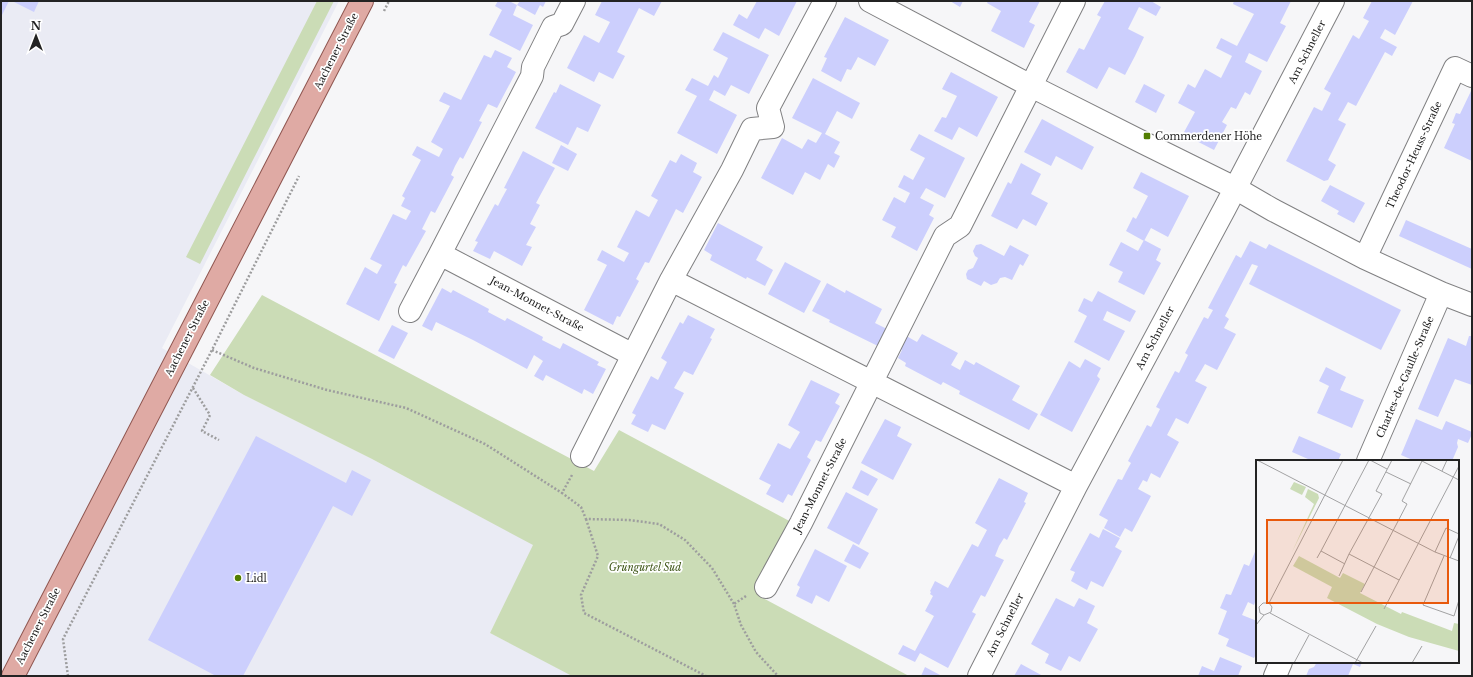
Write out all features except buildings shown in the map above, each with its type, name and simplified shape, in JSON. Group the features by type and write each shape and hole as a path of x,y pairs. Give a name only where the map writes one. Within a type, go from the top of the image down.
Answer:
{"main road":[{"name":"Aachener Straße","path":"1,671 13,676 362,1"}],"street":[{"path":"410,311 532,76 534,67 553,27 562,24 574,1"},
{"path":"582,456 671,280 732,170 752,130 772,127 768,108 825,1"},
{"path":"870,1 1144,144 1235,188 1273,210 1364,258 1441,293 1472,305"},
{"path":"871,381 945,236 960,226 1074,1"},
{"name":"Am Schneller","path":"979,676 1076,486 1333,1"},
{"name":"Theodor-Heuss-Straße","path":"1364,258 1455,68 1472,76"},
{"name":"Jean-Monnet-Straße","path":"440,254 633,356"},
{"path":"671,280 1076,486"},
{"name":"Charles-de-Gaulle-Straße","path":"1368,460 1441,293"},
{"name":"Jean-Monnet-Straße","path":"766,587 801,523 871,381"},
{"path":"1275,676 1281,663"}],"path":[{"path":"382,15 389,1"},
{"path":"68,676 63,639 212,350 300,174"},
{"path":"212,350 254,368 327,390 406,408 485,444 562,493 580,507 586,519 598,556 582,595 584,613 706,676"},
{"path":"193,387 210,416 202,431 219,440"},
{"path":"562,493 582,456"},
{"path":"586,519 629,520 659,524 685,540 712,568 734,604 742,625 756,652 778,676"},
{"path":"734,604 759,588 766,587"}],"shaded area":[{"path":"1,1 339,1 162,348 244,395 372,459 534,545 490,633 573,676 1,676"}],"green space":[{"path":"317,1 334,1 200,264 186,257"},
{"name":"Grüngürtel Süd","path":"262,295 594,471 619,430 795,524 759,596 909,676 572,676 490,633 533,545 372,459 244,395 210,375"}],"place":[{"name":"Commerdener Höhe","path":"1147,136"},
{"name":"Lidl","path":"238,578"}]}
